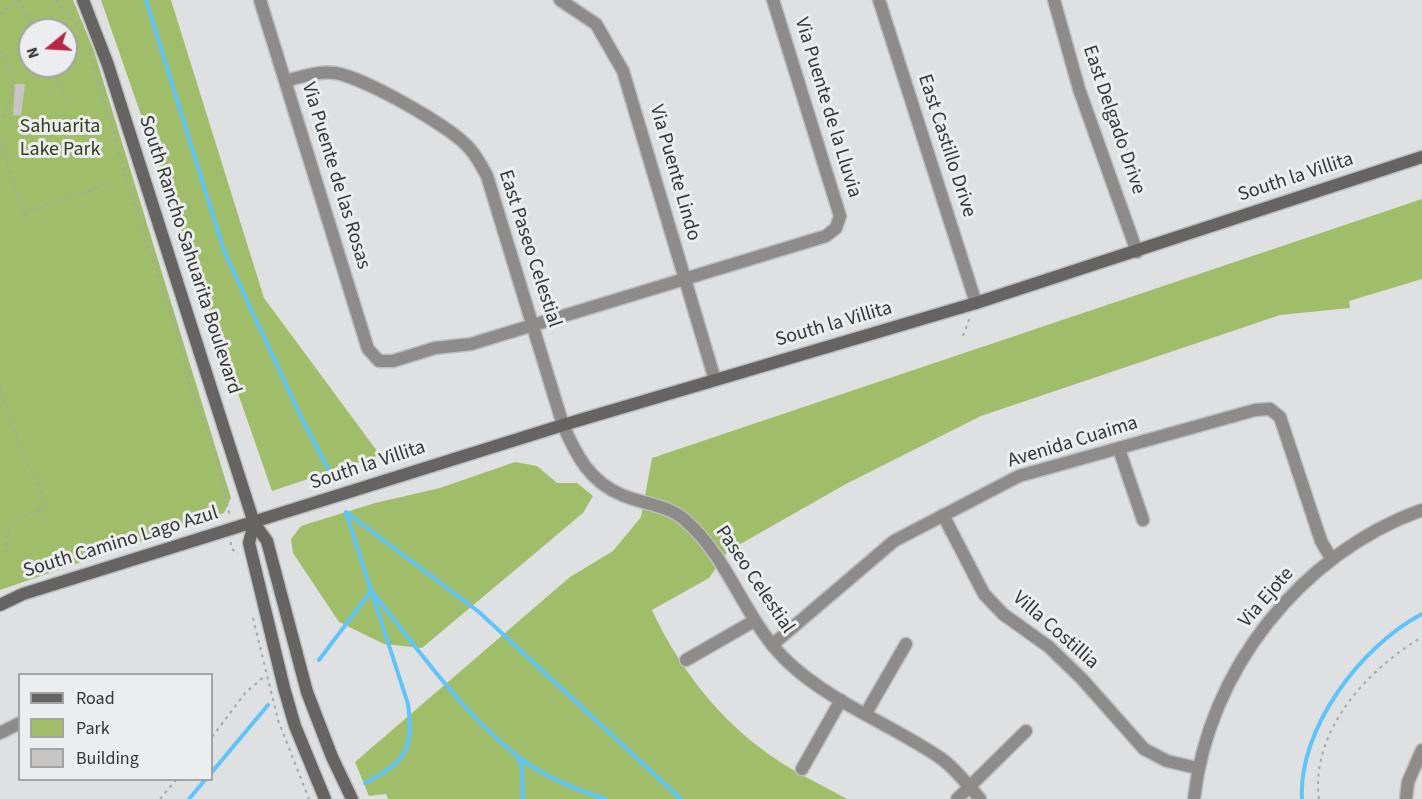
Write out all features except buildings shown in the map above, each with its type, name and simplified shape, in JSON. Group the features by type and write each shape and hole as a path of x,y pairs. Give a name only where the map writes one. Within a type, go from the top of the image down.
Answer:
{"street":[{"name":"South Rancho Sahuarita Boulevard","path":"83,0 115,87 254,523 267,541 307,692 332,757 352,799"},
{"name":"Via Puente de las Rosas","path":"260,0 368,349 379,361 393,361 435,348 471,344 532,325"},
{"name":"Via Puente Lindo","path":"560,0 596,24 623,71 715,380"},
{"name":"Via Puente de la Lluvia","path":"685,279 826,236 836,228 840,216 773,0"},
{"name":"East Castillo Drive","path":"879,0 971,305"},
{"name":"East Delgado Drive","path":"1054,0 1079,89 1137,252"},
{"name":"East Paseo Celestial","path":"285,81 311,74 335,73 367,83 449,130 470,148 487,176 563,424"},
{"name":"South la Villita","path":"254,523 563,424 971,305 1422,157"},
{"path":"532,325 685,279"},
{"name":"Avenida Cuaima","path":"772,645 894,541 1019,476 1256,410 1270,408 1280,417 1322,541 1331,558"},
{"name":"Paseo Celestial","path":"563,424 577,458 596,479 621,495 652,503 681,516 698,531 714,552 754,621 772,645 806,677 941,758 980,799"},
{"path":"1119,449 1143,520"},
{"name":"Via Ejote","path":"1194,799 1197,768 1212,722 1234,674 1264,626 1331,558 1373,532 1422,510"},
{"name":"Villa Costillia","path":"943,515 984,594 1003,614 1049,647 1082,679 1144,749 1167,761 1197,768"},
{"name":"South Rancho Sahuarita Boulevard","path":"254,523 249,543 284,688 295,726 325,799"},
{"name":"South Camino Lago Azul","path":"0,605 23,594 254,523"},
{"path":"686,660 754,621"},
{"path":"867,713 906,644"},
{"path":"802,769 841,700"},
{"path":"0,733 18,724"},
{"path":"957,799 1026,730"},
{"path":"1406,799 1408,783 1422,750"}],"path":[{"path":"56,0 75,21 84,37"},
{"path":"0,14 18,1 29,18"},
{"path":"87,48 138,216 180,341 189,385 215,452 230,508 231,548 238,553 242,563"},
{"path":"0,51 7,62 12,80 10,102 0,120"},
{"path":"58,78 67,103"},
{"path":"0,142 26,222"},
{"path":"24,213 108,184"},
{"path":"963,336 970,319 971,305"},
{"path":"0,386 24,459 36,478 45,505 42,510 18,518 11,523 5,534 6,551 0,555"},
{"path":"253,616 265,676 278,720 309,799"},
{"path":"1318,799 1317,777 1321,759 1341,714 1351,699 1380,668 1422,637"},
{"path":"213,736 246,692 265,676"},
{"path":"160,799 175,781"}],"green space":[{"name":"Sahuarita Lake Park","path":"0,0 73,0 94,51 231,498 224,513 0,590"},
{"path":"101,0 171,0 264,298 380,455 272,491"},
{"path":"1422,199 1422,279 1349,301 1350,308 1280,315 981,416 846,484 728,551 709,578 652,610 684,667 726,718 780,762 847,799 388,799 386,794 369,796 355,762 570,577 613,551 641,517 652,458"},
{"path":"515,462 537,466 557,483 577,483 593,496 583,513 422,648 384,644 339,622 293,553 291,539 301,526 375,503 440,488"}],"waterway":[{"path":"146,0 224,251 302,419 335,482"},
{"path":"346,512 479,612 681,799"},
{"path":"346,513 408,704 410,719 408,743 398,761 365,783"},
{"path":"319,660 371,591 463,705 504,745 545,774 606,799"},
{"path":"1302,799 1304,772 1310,745 1322,718 1338,692 1356,668 1377,647 1399,628 1422,614"},
{"path":"213,771 268,705"},
{"path":"517,756 522,766 523,799"},
{"path":"189,799 204,781"}]}
